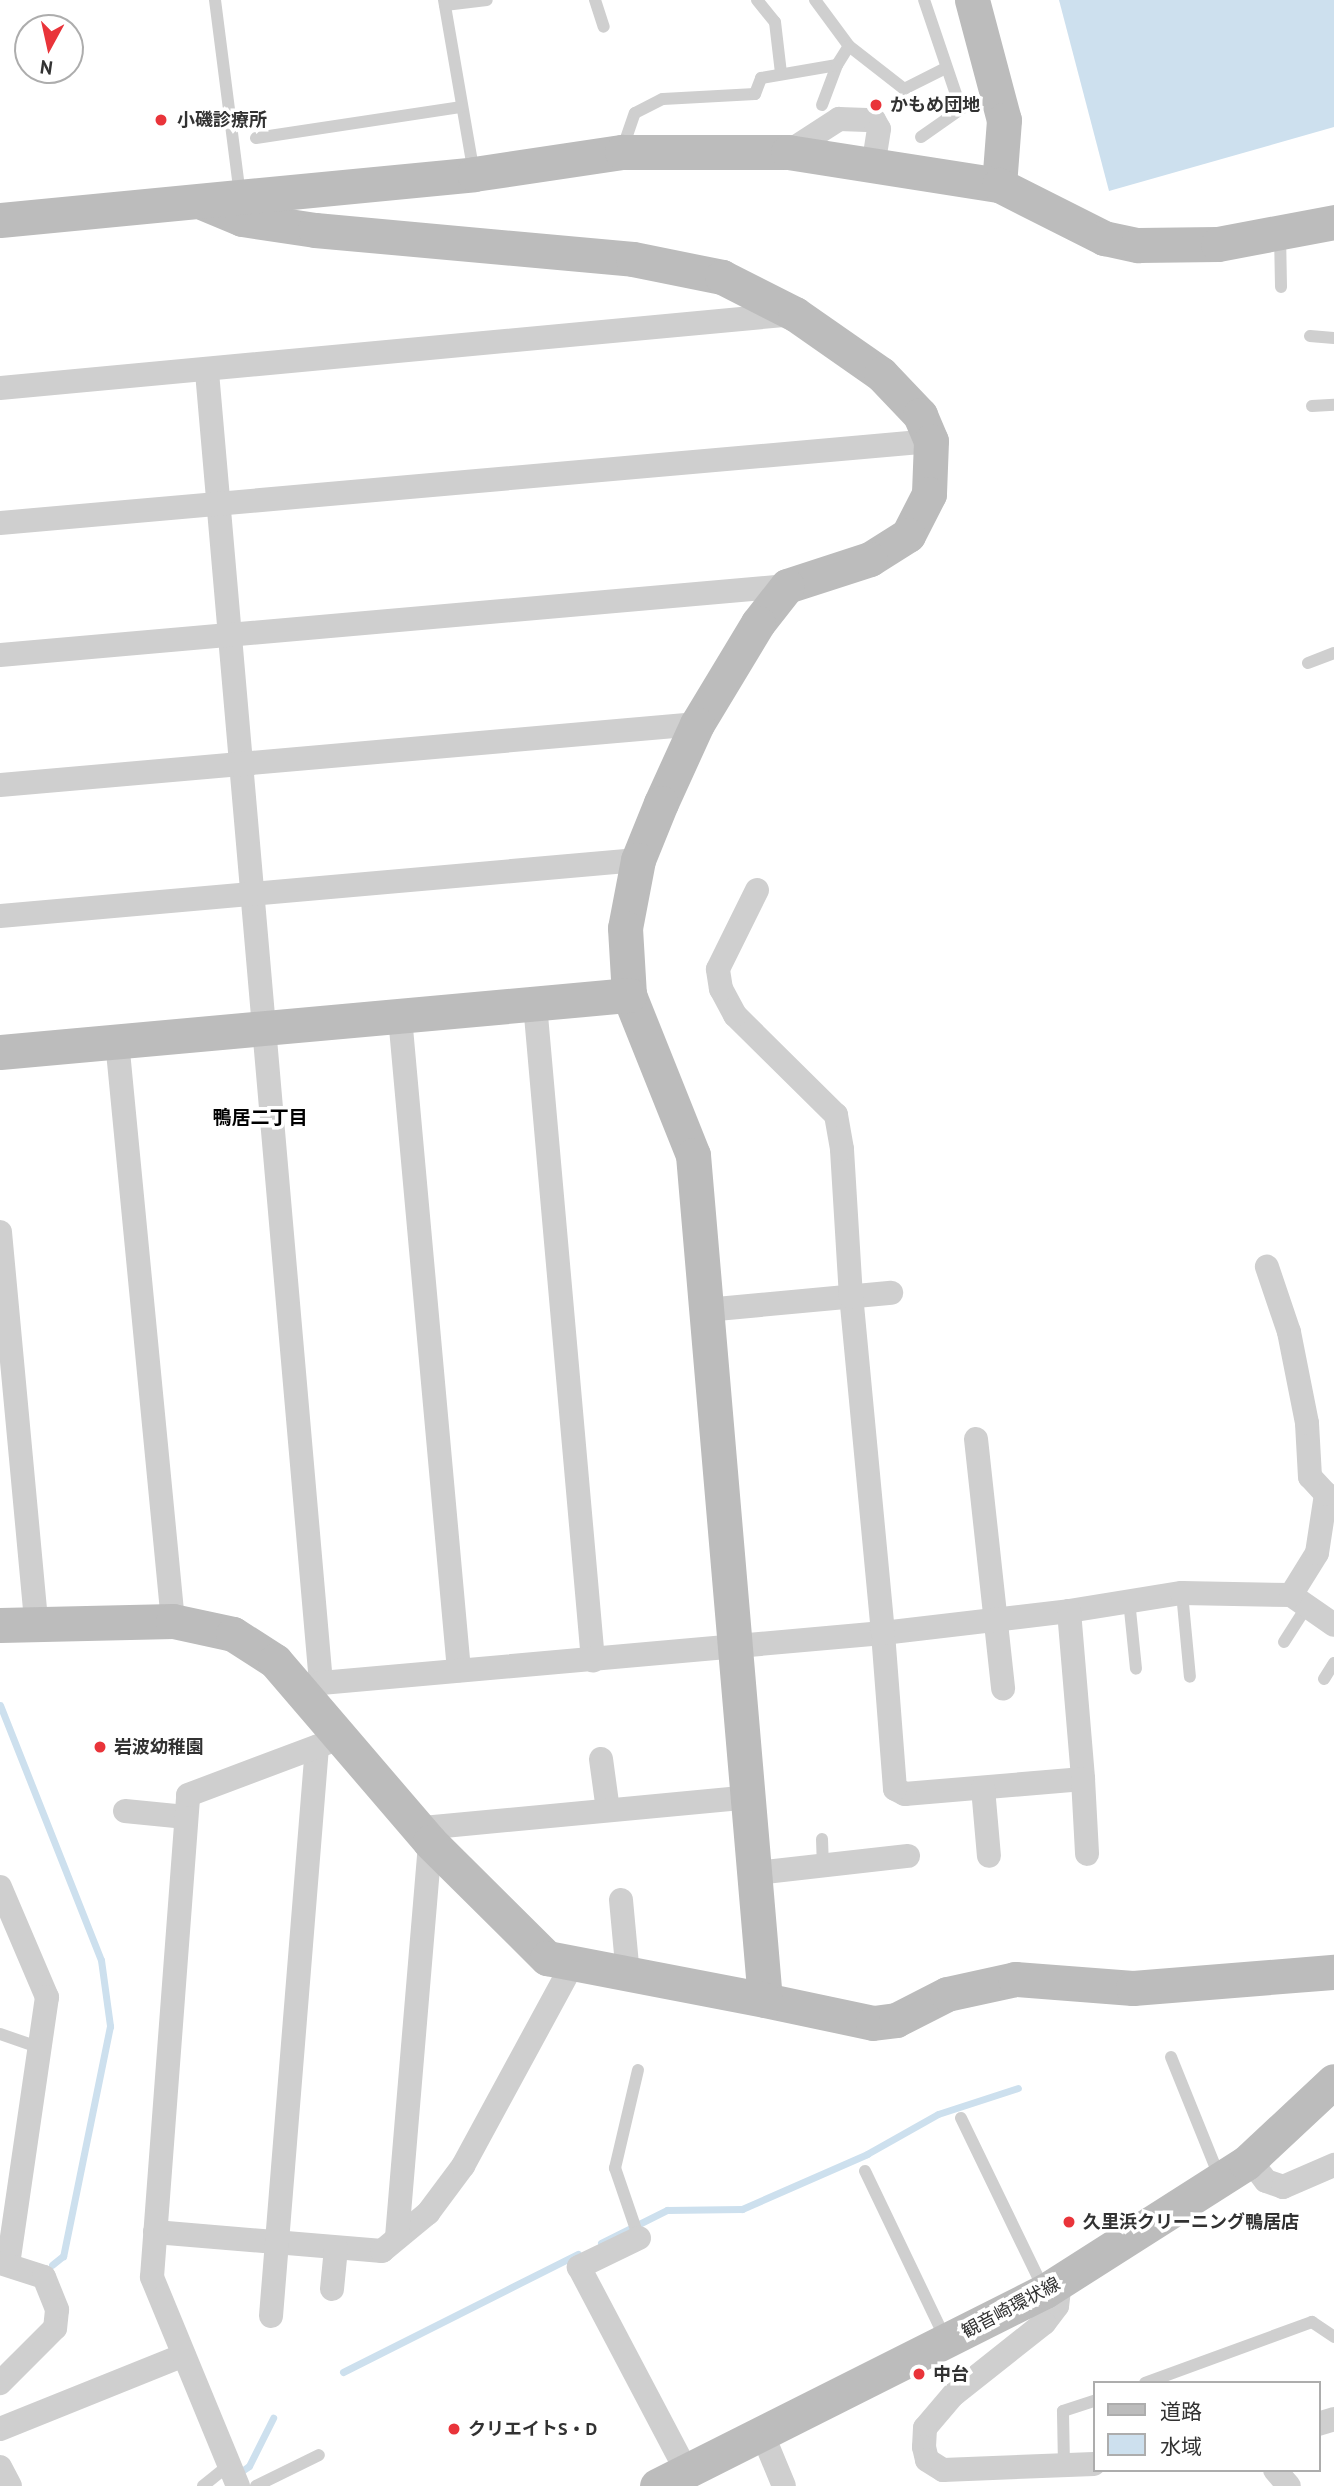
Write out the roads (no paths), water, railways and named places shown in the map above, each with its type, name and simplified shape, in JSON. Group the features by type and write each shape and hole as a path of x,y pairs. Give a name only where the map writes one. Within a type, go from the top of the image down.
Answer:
{"street":[{"path":"972,0 1004,120 999,185"},
{"path":"788,152 839,119 874,120 879,128 873,167"},
{"path":"0,220 204,203 474,174 622,152 788,152 999,185 1104,238 1138,245 1218,244 1334,222"},
{"path":"0,654 788,586 870,559 908,535 924,511 934,477 931,441 904,394 795,314 722,277 684,267 315,230 242,219 204,203"},
{"path":"0,388 207,372 795,314"},
{"path":"207,372 226,634 263,1029 314,1692 329,1743 276,2242 271,2316"},
{"path":"0,523 931,441"},
{"path":"765,2000 739,1647 693,1155 629,995 623,951 638,860 697,724 788,586"},
{"path":"0,785 697,724"},
{"path":"0,916 638,860"},
{"path":"757,890 718,969 721,989 735,1015 836,1115 895,1789 905,1794 1083,1779"},
{"path":"0,1052 629,995"},
{"path":"535,1004 593,1660"},
{"path":"400,1017 459,1670"},
{"path":"117,1041 173,1621"},
{"path":"0,1231 36,1619"},
{"path":"1267,1267 1289,1332 1307,1423 1310,1477 1326,1494 1317,1553 1299,1601"},
{"path":"706,1310 891,1293"},
{"path":"976,1439 992,1622 1003,1689"},
{"path":"0,1625 36,1619 173,1621 233,1634 275,1661 314,1692 459,1670 739,1647 992,1622 1181,1593 1299,1601 1334,1625"},
{"path":"1069,1611 1087,1854"},
{"path":"233,2476 152,2277 188,1795 329,1743"},
{"path":"329,1743 427,1835 547,1958 572,1965 765,2000 873,2023 896,2020 947,1994 1015,1979 1133,1988 1334,1972"},
{"path":"601,1759 608,1810"},
{"path":"983,1788 989,1856"},
{"path":"427,1835 608,1810 749,1797"},
{"path":"125,1811 186,1817"},
{"path":"397,2237 427,1835"},
{"path":"756,1873 908,1856"},
{"path":"0,1887 47,1997 4,2264 44,2277 57,2311 55,2328 0,2383"},
{"path":"621,1900 628,1976"},
{"path":"155,2232 382,2250 428,2213 463,2166 572,1965"},
{"name":"観音崎環状線","path":"670,2480 948,2342 1052,2287 1250,2160 1334,2081"},
{"path":"1250,2160 1266,2181 1283,2187 1334,2165"},
{"path":"635,2228 579,2267 670,2480"},
{"path":"332,2289 336,2248"},
{"path":"1052,2287 1056,2306 1044,2323 953,2395 922,2437 927,2460 943,2470 1092,2464"},
{"path":"0,2430 184,2355"},
{"path":"762,2433 784,2486"},
{"path":"0,2468 10,2486"},
{"path":"1277,2472 1289,2486"}],"lane":[{"path":"215,0 241,199"},
{"path":"474,174 444,3 486,0"},
{"path":"595,0 604,27"},
{"path":"757,0 775,22 781,73"},
{"path":"815,0 849,46 904,89 946,68"},
{"path":"921,138 961,109 924,0"},
{"path":"822,105 837,65 849,46"},
{"path":"622,152 635,113 663,99 755,94 761,78 837,65"},
{"path":"256,138 462,107"},
{"path":"1280,233 1281,288"},
{"path":"1310,336 1334,338"},
{"path":"1312,406 1334,405"},
{"path":"1308,663 1334,653"},
{"path":"1181,1593 1190,1677"},
{"path":"1129,1600 1136,1669"},
{"path":"1284,1642 1299,1601"},
{"path":"1324,1679 1334,1663"},
{"path":"822,1839 822,1865"},
{"path":"0,2034 38,2047"},
{"path":"1171,2057 1222,2180"},
{"path":"635,2228 615,2168 638,2070"},
{"path":"961,2118 1052,2287"},
{"path":"865,2171 948,2342"},
{"path":"1150,2381 1312,2322 1334,2337"},
{"path":"1064,2465 1063,2411 1092,2402"},
{"path":"256,2486 318,2455"},
{"path":"203,2486 233,2476"}],"water":[{"path":"1059,0 1334,0 1334,127 1109,191"}],"waterway":[{"path":"0,1705 101,1960 110,2026 63,2256 52,2265"},
{"path":"601,2243 667,2210 742,2209 867,2154 938,2114 1018,2088"},
{"path":"343,2372 578,2254"},
{"path":"239,2473 249,2466 273,2418"}],"place":[{"name":"かもめ団地","path":"876,105"},
{"name":"小磯診療所","path":"161,120"},
{"name":"岩波幼稚園","path":"100,1747"},
{"name":"久里浜クリーニング鴨居店","path":"1069,2222"},
{"name":"中台","path":"919,2374"},
{"name":"クリエイトS・D","path":"454,2429"}],"district":[{"name":"鴨居二丁目","path":"260,1118"}]}
